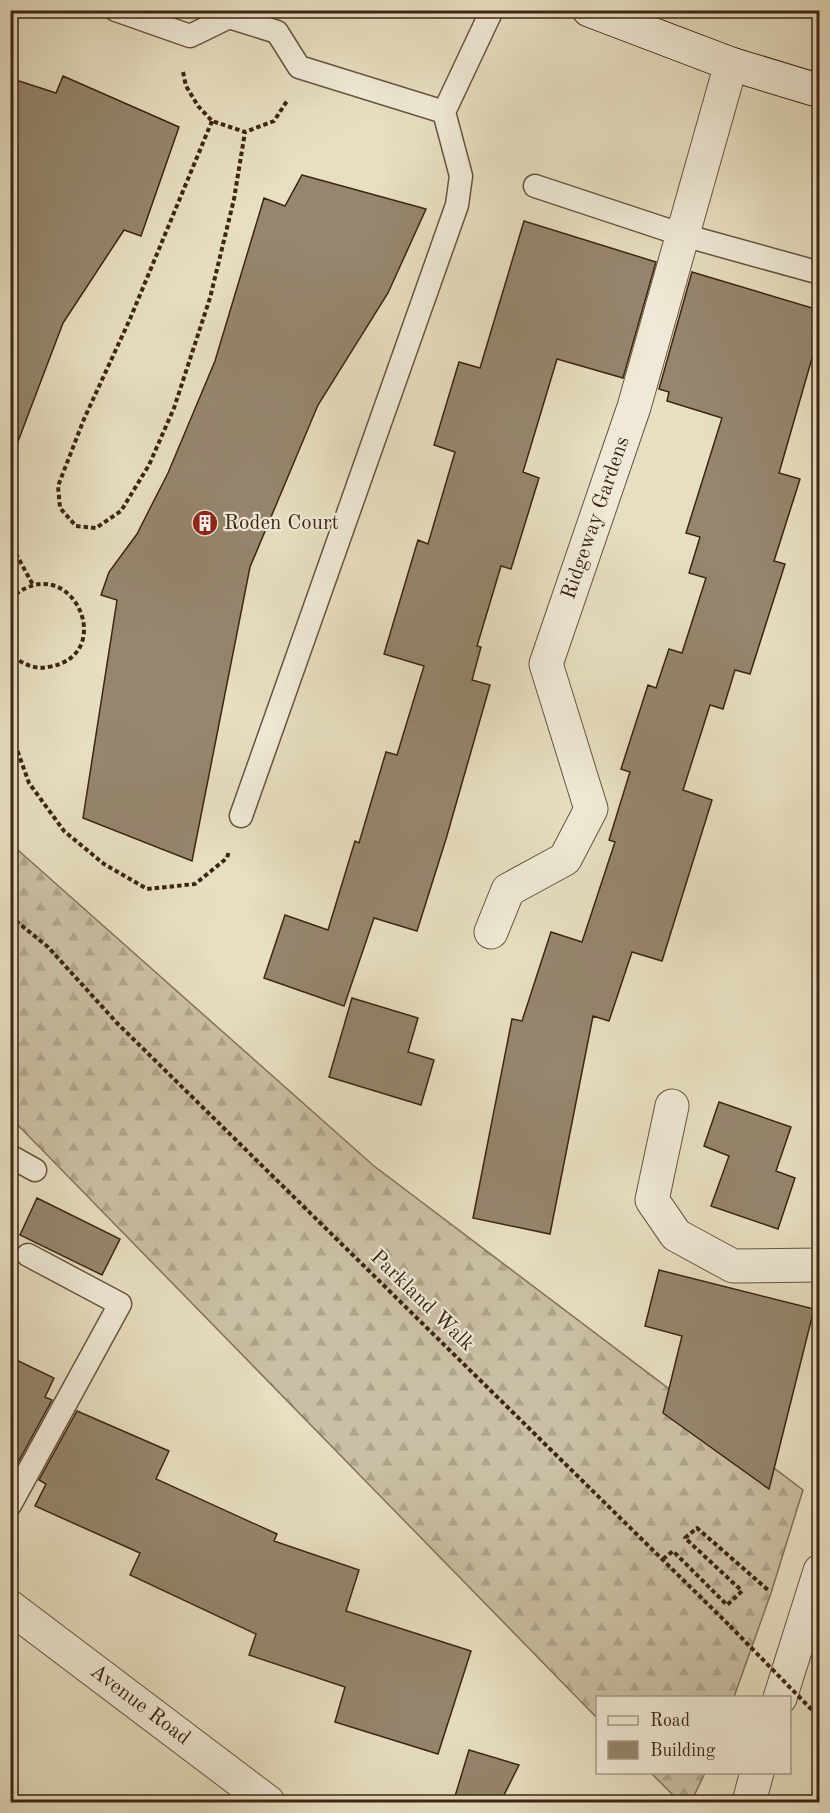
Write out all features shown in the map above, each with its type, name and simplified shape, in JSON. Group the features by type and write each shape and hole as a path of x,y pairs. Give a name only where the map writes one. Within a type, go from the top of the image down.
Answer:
{"street":[{"path":"589,10 730,64 819,91"},
{"name":"Ridgeway Gardens","path":"491,932 508,890 565,859 591,809 546,664 634,407 730,64"},
{"path":"672,1106 652,1200 676,1235 733,1266 819,1265"},
{"path":"781,1696 819,1571"},
{"name":"Avenue Road","path":"10,1607 268,1803"},
{"path":"748,1803 758,1774"}],"lane":[{"path":"116,10 190,36 228,17 277,32 299,67 444,112"},
{"path":"241,816 457,204 461,176 444,112 492,10"},
{"path":"535,186 683,235 819,273"},
{"path":"10,1156 34,1170"},
{"path":"10,1505 120,1304 28,1255"}],"path":[{"path":"190,36 183,52 182,66 186,86 198,106 212,121 245,132 274,121 293,90 298,79 299,67"},
{"path":"212,121 130,319 84,419 58,486 60,508 76,526 96,528 121,511 149,465 174,408 210,298 234,199 245,132"},
{"path":"10,549 15,552 33,585"},
{"path":"10,599 21,590 33,585 46,584 59,588 72,596 80,607 84,621 84,636 78,649 69,659 56,666 41,668 28,666 10,653"},
{"path":"10,675 15,658"},
{"path":"10,730 29,783 64,831 104,864 147,889 195,884 227,858 241,816"},
{"name":"Parkland Walk","path":"10,916 48,947 117,1023 663,1559 812,1710"},
{"path":"663,1559 673,1551 727,1605 742,1591 686,1538 697,1528 803,1624"}],"green space":[{"path":"10,843 374,1166 803,1490 771,1593 734,1696 596,1696 596,1717 11,1118"},
{"path":"652,1774 705,1774 691,1802 680,1802"}],"building":[{"path":"63,76 179,127 141,236 124,230 63,323 14,452 10,452 10,78 56,93"},
{"name":"Roden Court","path":"302,175 426,209 388,293 318,405 250,567 192,861 83,818 117,600 101,595 109,572 137,534 168,473 215,361 264,198 285,206"},
{"path":"524,221 656,262 623,378 557,359 523,472 539,478 511,569 501,566 477,646 481,647 472,680 490,685 417,931 374,918 344,1006 264,978 285,915 328,930 355,841 359,843 386,752 397,755 424,666 384,654 418,540 428,544 455,452 434,445 459,362 480,368"},
{"path":"692,272 819,310 819,334 779,473 800,479 774,561 785,564 750,674 735,670 723,709 710,705 683,790 712,800 662,961 632,952 609,1021 593,1016 550,1234 473,1218 512,1019 522,1021 551,932 582,942 615,842 609,840 630,772 621,769 648,685 656,688 669,649 682,653 706,578 689,573 700,537 686,533 722,418 667,401 669,392 659,389"},
{"path":"352,998 418,1018 408,1052 434,1060 421,1105 329,1077"},
{"path":"719,1102 791,1127 776,1171 795,1178 778,1229 711,1206 729,1156 704,1146"},
{"path":"37,1198 120,1239 102,1275 20,1235"},
{"path":"659,1270 814,1309 769,1489 663,1413 682,1336 645,1326"},
{"path":"10,1357 54,1378 45,1397 52,1400 15,1468 10,1467"},
{"path":"77,1411 169,1451 156,1479 277,1534 274,1541 359,1570 346,1611 471,1651 438,1754 335,1722 345,1687 249,1655 256,1634 130,1575 140,1553 35,1506 46,1484 39,1480"},
{"path":"469,1750 519,1765 500,1803 453,1803"}],"place":[{"name":"Roden Court","path":"205,523"}]}
